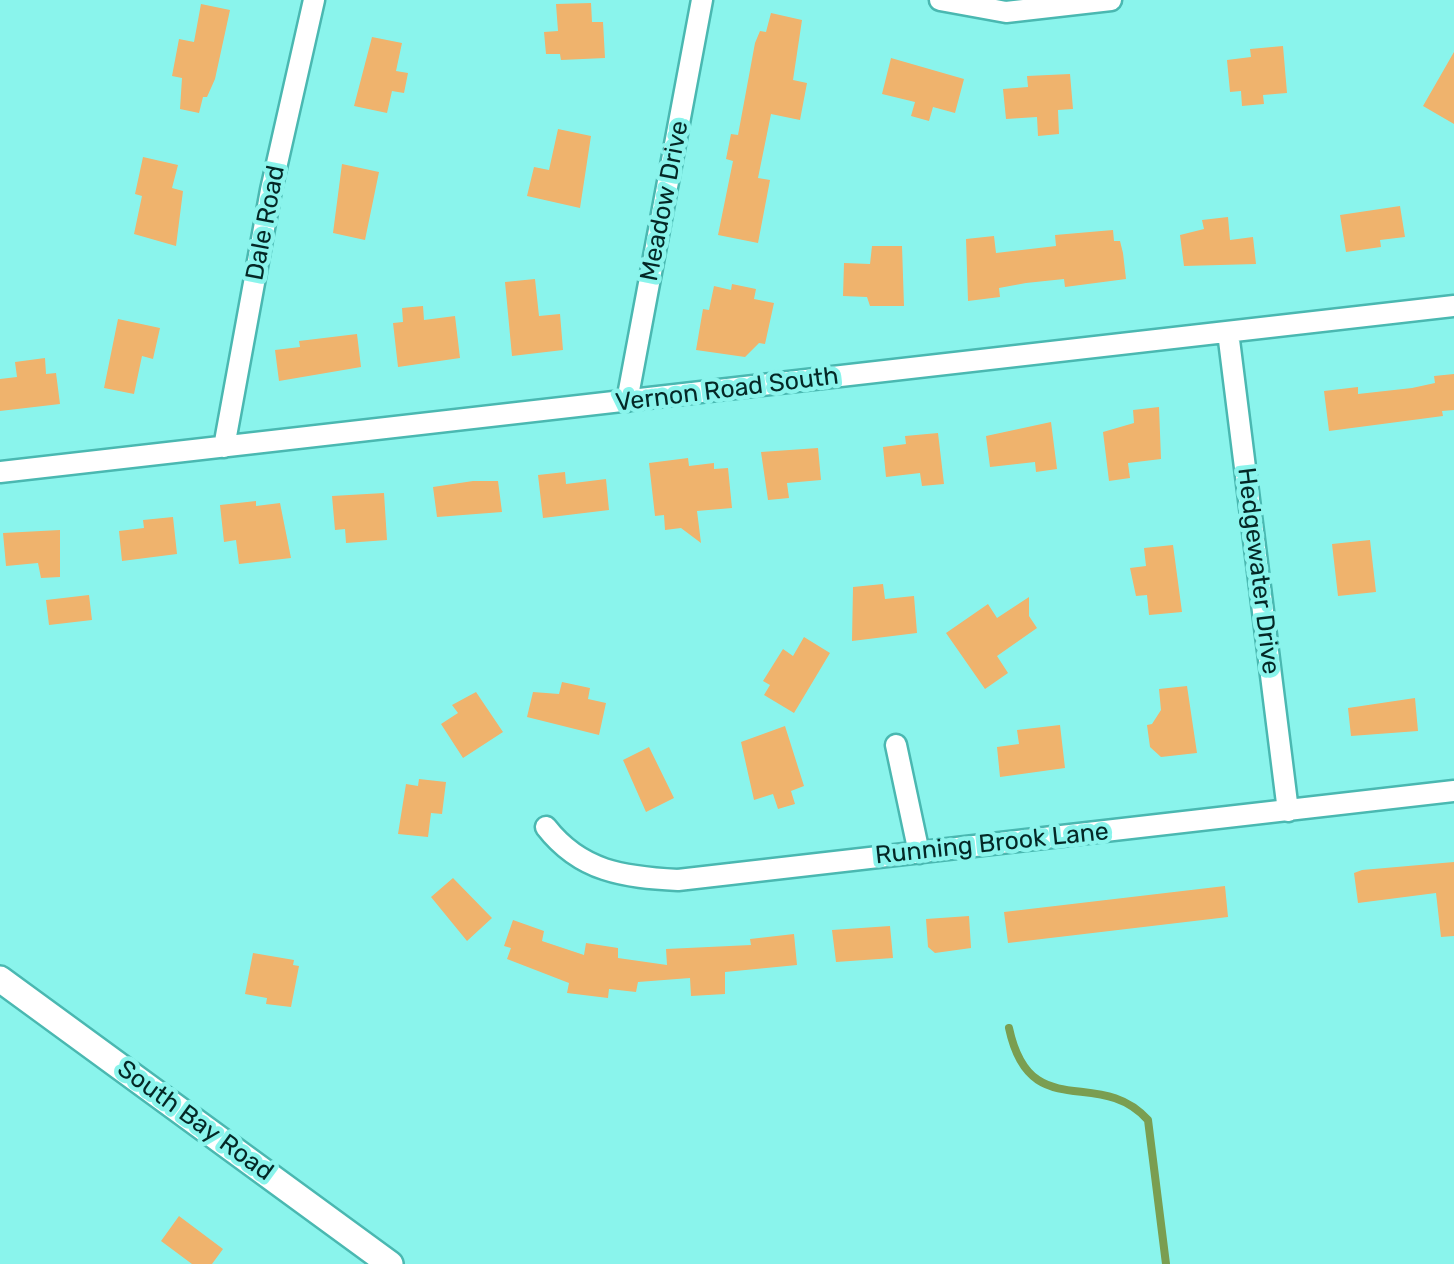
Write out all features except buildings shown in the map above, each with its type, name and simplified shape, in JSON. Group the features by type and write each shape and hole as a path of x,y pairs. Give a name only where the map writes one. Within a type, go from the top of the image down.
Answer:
{"street":[{"name":"Dale Road","path":"224,447 271,190 314,0"},
{"name":"Meadow Drive","path":"627,401 702,0"},
{"path":"940,0 1006,12 1111,0"},
{"name":"Vernon Road South","path":"0,472 1454,306"},
{"name":"Hedgewater Drive","path":"1228,332 1288,810"},
{"path":"896,745 919,852"},
{"name":"Running Brook Lane","path":"546,827 584,864 628,877 678,880 1454,791"},
{"name":"South Bay Road","path":"0,979 390,1264"}],"waterway":[{"path":"1009,1028 1019,1058 1033,1076 1049,1086 1109,1096 1129,1104 1148,1120 1166,1264"}]}
